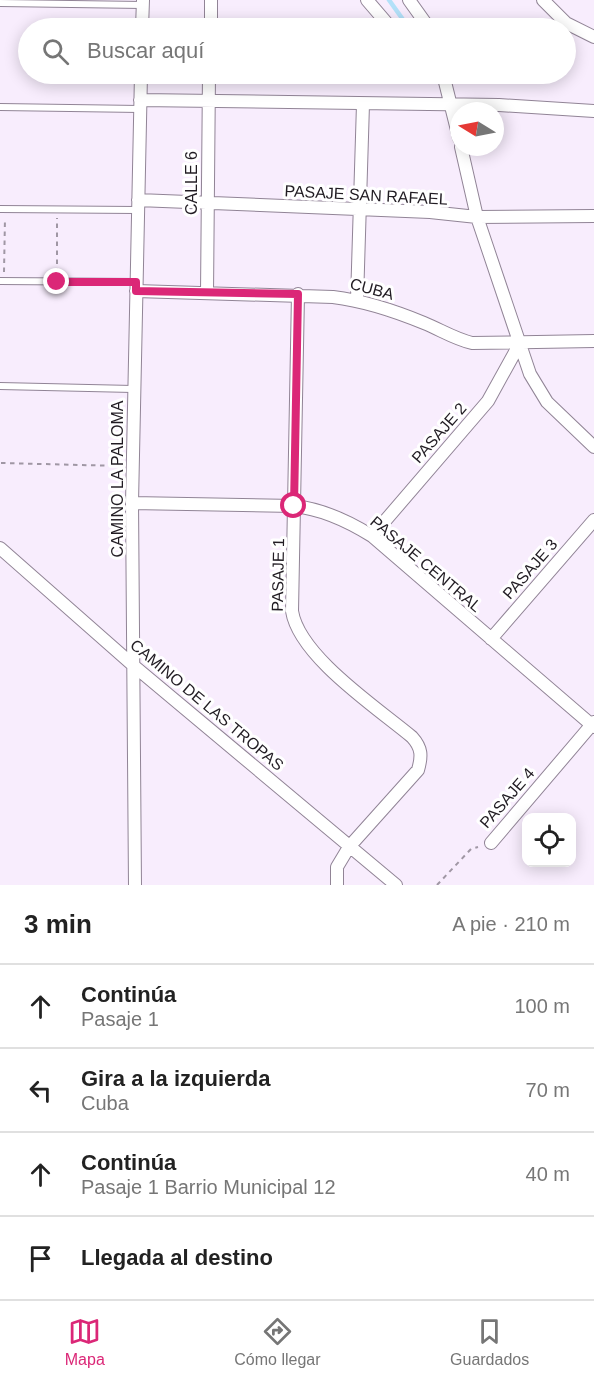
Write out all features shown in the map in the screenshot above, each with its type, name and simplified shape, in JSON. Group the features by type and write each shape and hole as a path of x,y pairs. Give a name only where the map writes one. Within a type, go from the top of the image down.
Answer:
{"street":[{"path":"211,0 211,18"},
{"path":"367,0 382,18"},
{"path":"409,0 422,18"},
{"path":"543,0 562,18"},
{"path":"142,18 143,3"},
{"path":"576,28 594,38"},
{"name":"CAMINO LA PALOMA","path":"135,885 132,503 141,84"},
{"name":"CALLE 6","path":"207,293 209,84"},
{"path":"445,84 450,102"},
{"path":"140,105 208,101 450,104"},
{"path":"357,300 363,104"},
{"path":"504,107 594,111"},
{"path":"463,156 477,217 530,374 547,402 594,447"},
{"name":"PASAJE SAN RAFAEL","path":"137,205 208,204 430,212 477,217 594,216"},
{"name":"CUBA","path":"136,286 207,293 298,294 357,300 427,324 458,340 493,345 594,341"},
{"name":"PASAJE 1","path":"298,294 294,624 323,663 412,736 419,745 422,756 418,770 348,846"},
{"name":"PASAJE 2","path":"372,536 488,401 520,343"},
{"name":"PASAJE CENTRAL","path":"132,503 294,506 324,512 372,536 593,725"},
{"name":"PASAJE 3","path":"491,639 594,520"},
{"name":"CAMINO DE LAS TROPAS","path":"0,548 134,666 396,885"},
{"name":"PASAJE 4","path":"491,843 593,725"},
{"path":"337,885 337,867 348,846"}],"lane":[{"path":"0,3 143,3"},
{"path":"0,107 140,105"},
{"path":"3,209 137,205"},
{"path":"2,281 136,286"},
{"path":"0,386 133,389"}],"path":[{"path":"2,281 3,209"},
{"path":"57,209 57,282"},
{"path":"2,463 133,466"},
{"name":"PASAJE 4","path":"437,885 471,849 491,843"}],"waterway":[{"path":"389,0 402,18"}],"route":[{"path":"57,282 136,282 136,291 298,294 294,506"}]}
